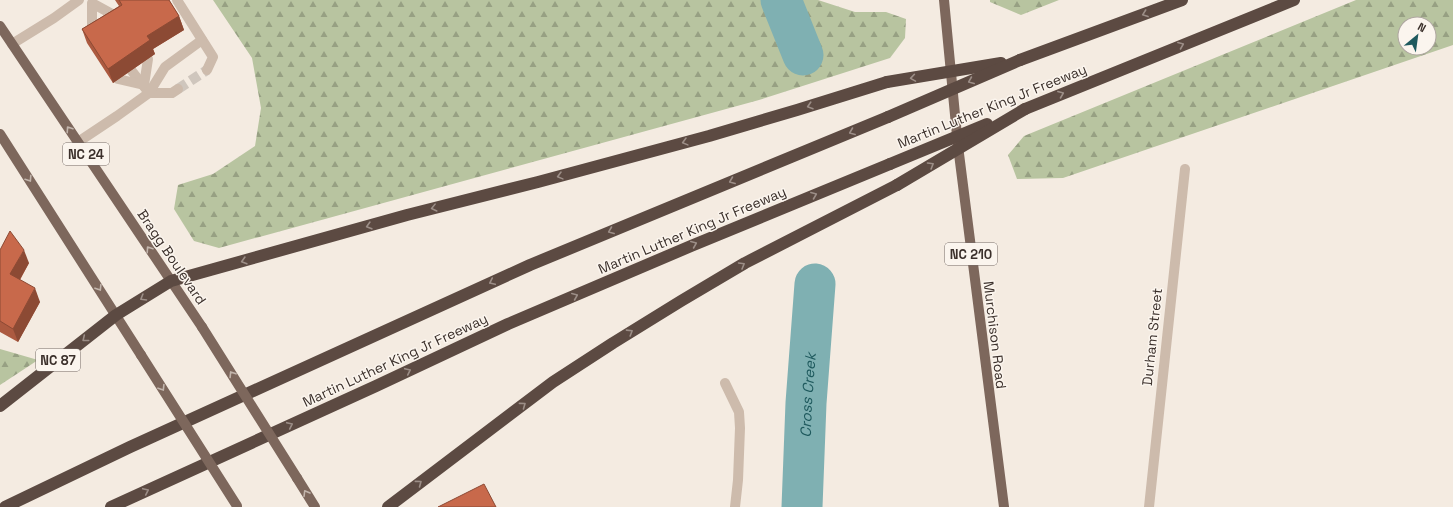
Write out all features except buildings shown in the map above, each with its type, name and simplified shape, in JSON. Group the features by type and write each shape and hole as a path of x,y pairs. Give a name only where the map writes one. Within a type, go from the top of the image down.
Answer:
{"highway":[{"name":"Martin Luther King Jr Freeway","path":"5,507 130,447 530,264 888,117 1020,60 1182,0"},
{"name":"Martin Luther King Jr Freeway","path":"111,507 383,383 508,324 691,246 1294,0"},
{"path":"116,315 171,281 407,215 702,138 887,82 1020,60"},
{"path":"388,507 547,387 613,342 681,300 746,263 897,185 1025,109"},
{"name":"NC 87","path":"0,406 116,315"}],"main road":[{"name":"Murchison Road","path":"944,0 958,146 1004,507"},
{"name":"Bragg Boulevard","path":"0,26 202,327 315,507"},
{"path":"0,134 237,506"}],"street":[{"path":"12,44 54,18 79,0"},
{"path":"177,0 213,57 207,70"},
{"path":"91,2 123,21"},
{"path":"91,2 103,24"},
{"path":"91,2 92,40"},
{"path":"78,142 117,116 146,89 165,67 202,40"},
{"path":"146,89 148,59"},
{"path":"131,70 146,89"},
{"path":"118,79 146,89 172,93 178,89"},
{"name":"Durham Street","path":"1148,507 1185,170"},
{"path":"724,383 739,412 740,428 738,480 735,507"}],"green space":[{"path":"213,0 818,0 855,12 886,12 906,19 905,38 890,58 759,100 219,248 194,241 174,209 178,185 213,174 255,146 261,108 252,58"},
{"path":"990,0 1059,0 1021,15 990,2"},
{"path":"1356,0 1453,0 1453,45 1437,50 1437,16 1397,16 1397,56 1421,56 1063,178 1017,179 1008,155 1024,136"},
{"path":"0,349 38,360 0,385"}],"waterway":[{"name":"Cross Creek","path":"781,0 803,55"},
{"name":"Cross Creek","path":"802,507 806,403 815,284"}],"tunnel":[{"path":"178,89 207,70"}]}
